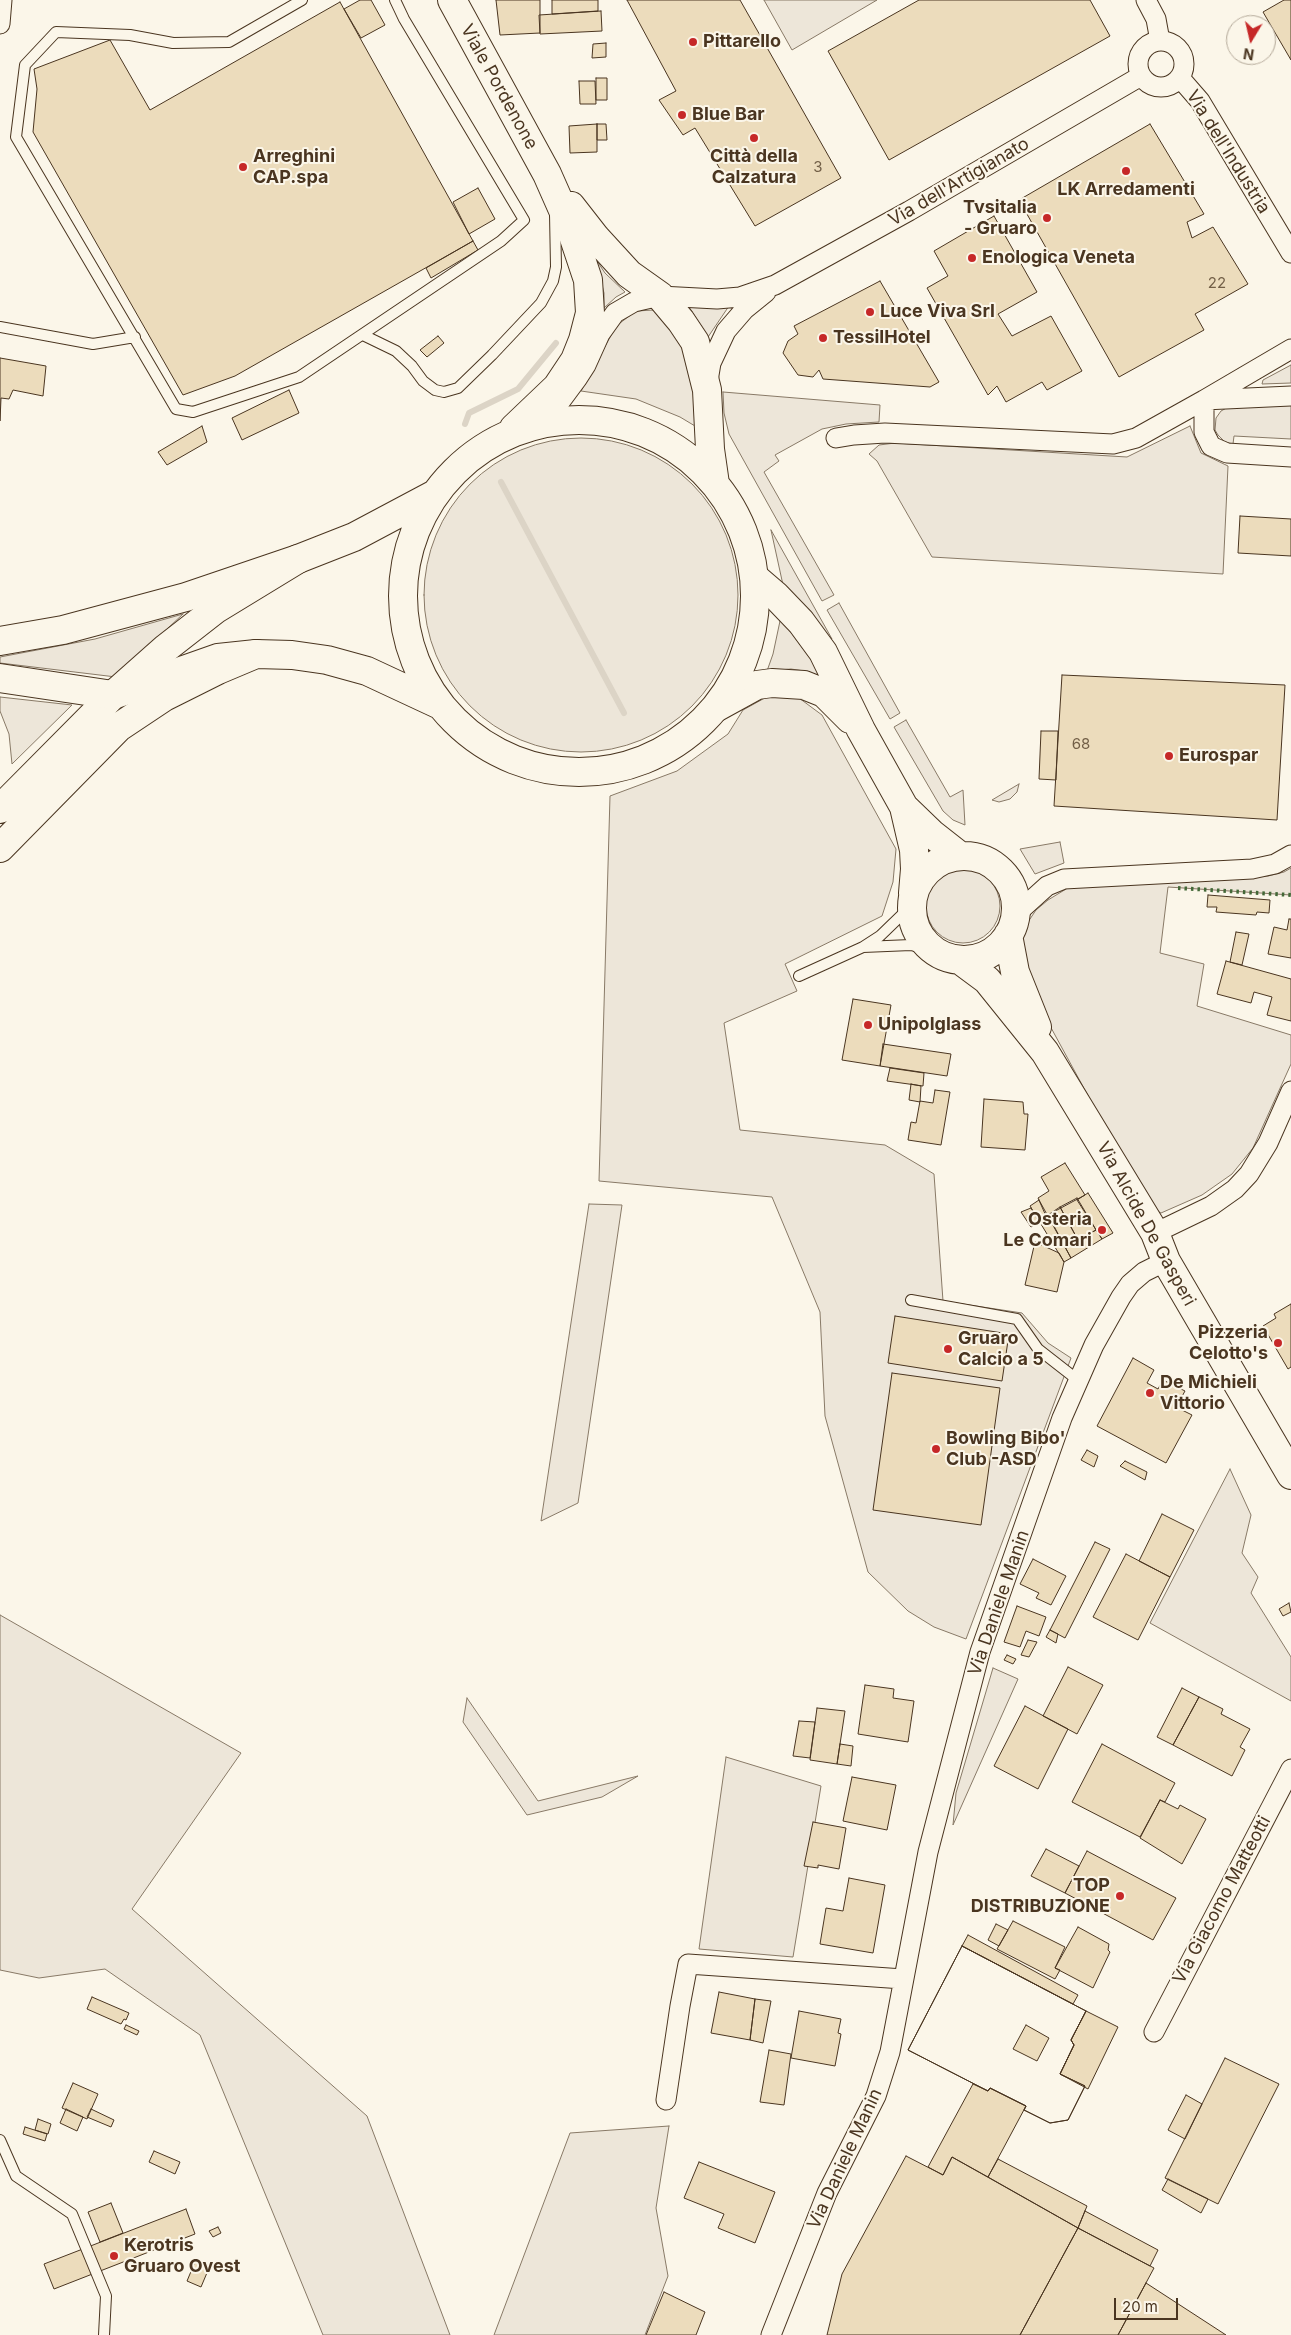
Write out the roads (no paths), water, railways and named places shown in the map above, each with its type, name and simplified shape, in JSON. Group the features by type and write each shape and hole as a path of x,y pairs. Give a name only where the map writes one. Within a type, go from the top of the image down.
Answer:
{"main road":[{"name":"Viale Pordenone","path":"452,0 547,174 570,226 588,280 590,313 583,340 575,360 562,380 535,410 507,434"},
{"name":"Viale Pordenone","path":"547,174 602,245 629,274 660,296 681,321 695,342 707,390 710,449 715,484"},
{"path":"589,420 636,429 680,451 715,484 730,505 742,528 750,552 755,578 755,612 749,646 736,678 717,707 684,738 644,760 601,771 556,771 512,759 472,737 440,706 421,677 409,645 402,611 403,577 410,544 423,512 433,495 448,476 466,460 507,434 540,423 589,420"},
{"path":"0,640 63,630 186,597 298,559 354,537 433,495"},
{"path":"0,809 95,716 113,695 166,648 216,609 298,559"},
{"path":"755,578 801,622 823,652 861,730 904,807 914,850 912,899 917,932 934,951 960,960 972,959 987,954 1001,944 1012,924 1014,894 1010,884 998,868 980,858 960,856 948,858 926,871 912,899"},
{"path":"0,678 113,695 218,658 256,654 292,655 327,660 367,672 440,706"},
{"path":"0,848 119,727 164,697 218,670 256,654"},
{"path":"717,707 758,685 772,683 804,685 824,693 861,730"},
{"path":"904,807 932,834 960,856"},
{"name":"Via Alcide De Gasperi","path":"1012,924 1015,972 1046,1052"},
{"name":"Via Alcide De Gasperi","path":"960,960 987,980 1046,1052 1155,1233 1166,1260 1291,1475"}],"street":[{"path":"0,24 2,0"},
{"path":"1146,0 1156,19 1160,41"},
{"path":"1160,41 1168,42 1180,51 1184,65 1180,78 1168,87 1160,88 1146,82 1138,69 1140,53 1145,47 1160,41"},
{"name":"Via dell'Artigianato","path":"775,285 933,197 1141,76"},
{"name":"Via dell'Industria","path":"1180,78 1200,101 1291,253"},
{"path":"540,423 554,410 586,365 600,334 615,313 634,302 660,296 732,298 775,285"},
{"path":"707,390 711,363 726,331 746,310 775,285"},
{"path":"836,438 854,434 885,433 1113,444 1136,438 1291,349"},
{"path":"1204,400 1291,396"},
{"path":"1204,400 1204,432 1211,446 1227,453 1291,457"},
{"path":"1012,924 1048,886 1064,879 1252,869 1275,864 1291,855"},
{"path":"1155,1233 1211,1206 1235,1189 1249,1174 1268,1144 1291,1092"},
{"name":"Via Daniele Manin","path":"771,2335 827,2193 876,2096 890,2052 928,1852 980,1652 1062,1418 1094,1345 1120,1297 1130,1284 1144,1272 1166,1260"},
{"name":"Via Giacomo Matteotti","path":"1154,2032 1291,1769"},
{"path":"666,2100 688,1964 903,1979"}],"lane":[{"path":"302,0 229,42 174,43 130,35 56,32 25,65 16,137 176,409 194,412 299,377 501,241 524,220 404,19 395,0"},
{"path":"363,335 396,351 412,366 423,381 435,390 444,392 458,388 541,303 553,282 556,266 556,216 547,174"},
{"path":"0,328 93,344 135,337"},
{"path":"799,976 864,946 880,936 912,899"},
{"path":"864,946 911,945 934,951"},
{"path":"912,1300 1017,1319 1038,1349 1078,1381"},
{"path":"0,2140 16,2176 72,2214 106,2296 104,2335"}],"waterway":[{"path":"465,424 469,413 518,389 556,343"},
{"path":"501,482 624,713"}],"place":[{"name":"Pittarello","path":"693,42"},
{"name":"Blue Bar","path":"682,115"},
{"name":"Città della Calzatura","path":"754,138"},
{"name":"Arreghini CAP.spa","path":"243,167"},
{"name":"LK Arredamenti","path":"1126,171"},
{"name":"Tvsitalia - Gruaro","path":"1047,218"},
{"name":"Enologica Veneta","path":"972,258"},
{"name":"Luce Viva Srl","path":"870,312"},
{"name":"TessilHotel","path":"823,338"},
{"name":"Eurospar","path":"1169,756"},
{"name":"Unipolglass","path":"868,1025"},
{"name":"Osteria Le Comari","path":"1102,1230"},
{"name":"Pizzeria Celotto's","path":"1278,1343"},
{"name":"Gruaro Calcio a 5","path":"948,1349"},
{"name":"De Michieli Vittorio","path":"1150,1393"},
{"name":"Bowling Bibo' Club -ASD","path":"936,1449"},
{"name":"TOP DISTRIBUZIONE","path":"1120,1896"},
{"name":"Kerotris Gruaro Ovest","path":"114,2256"}]}
